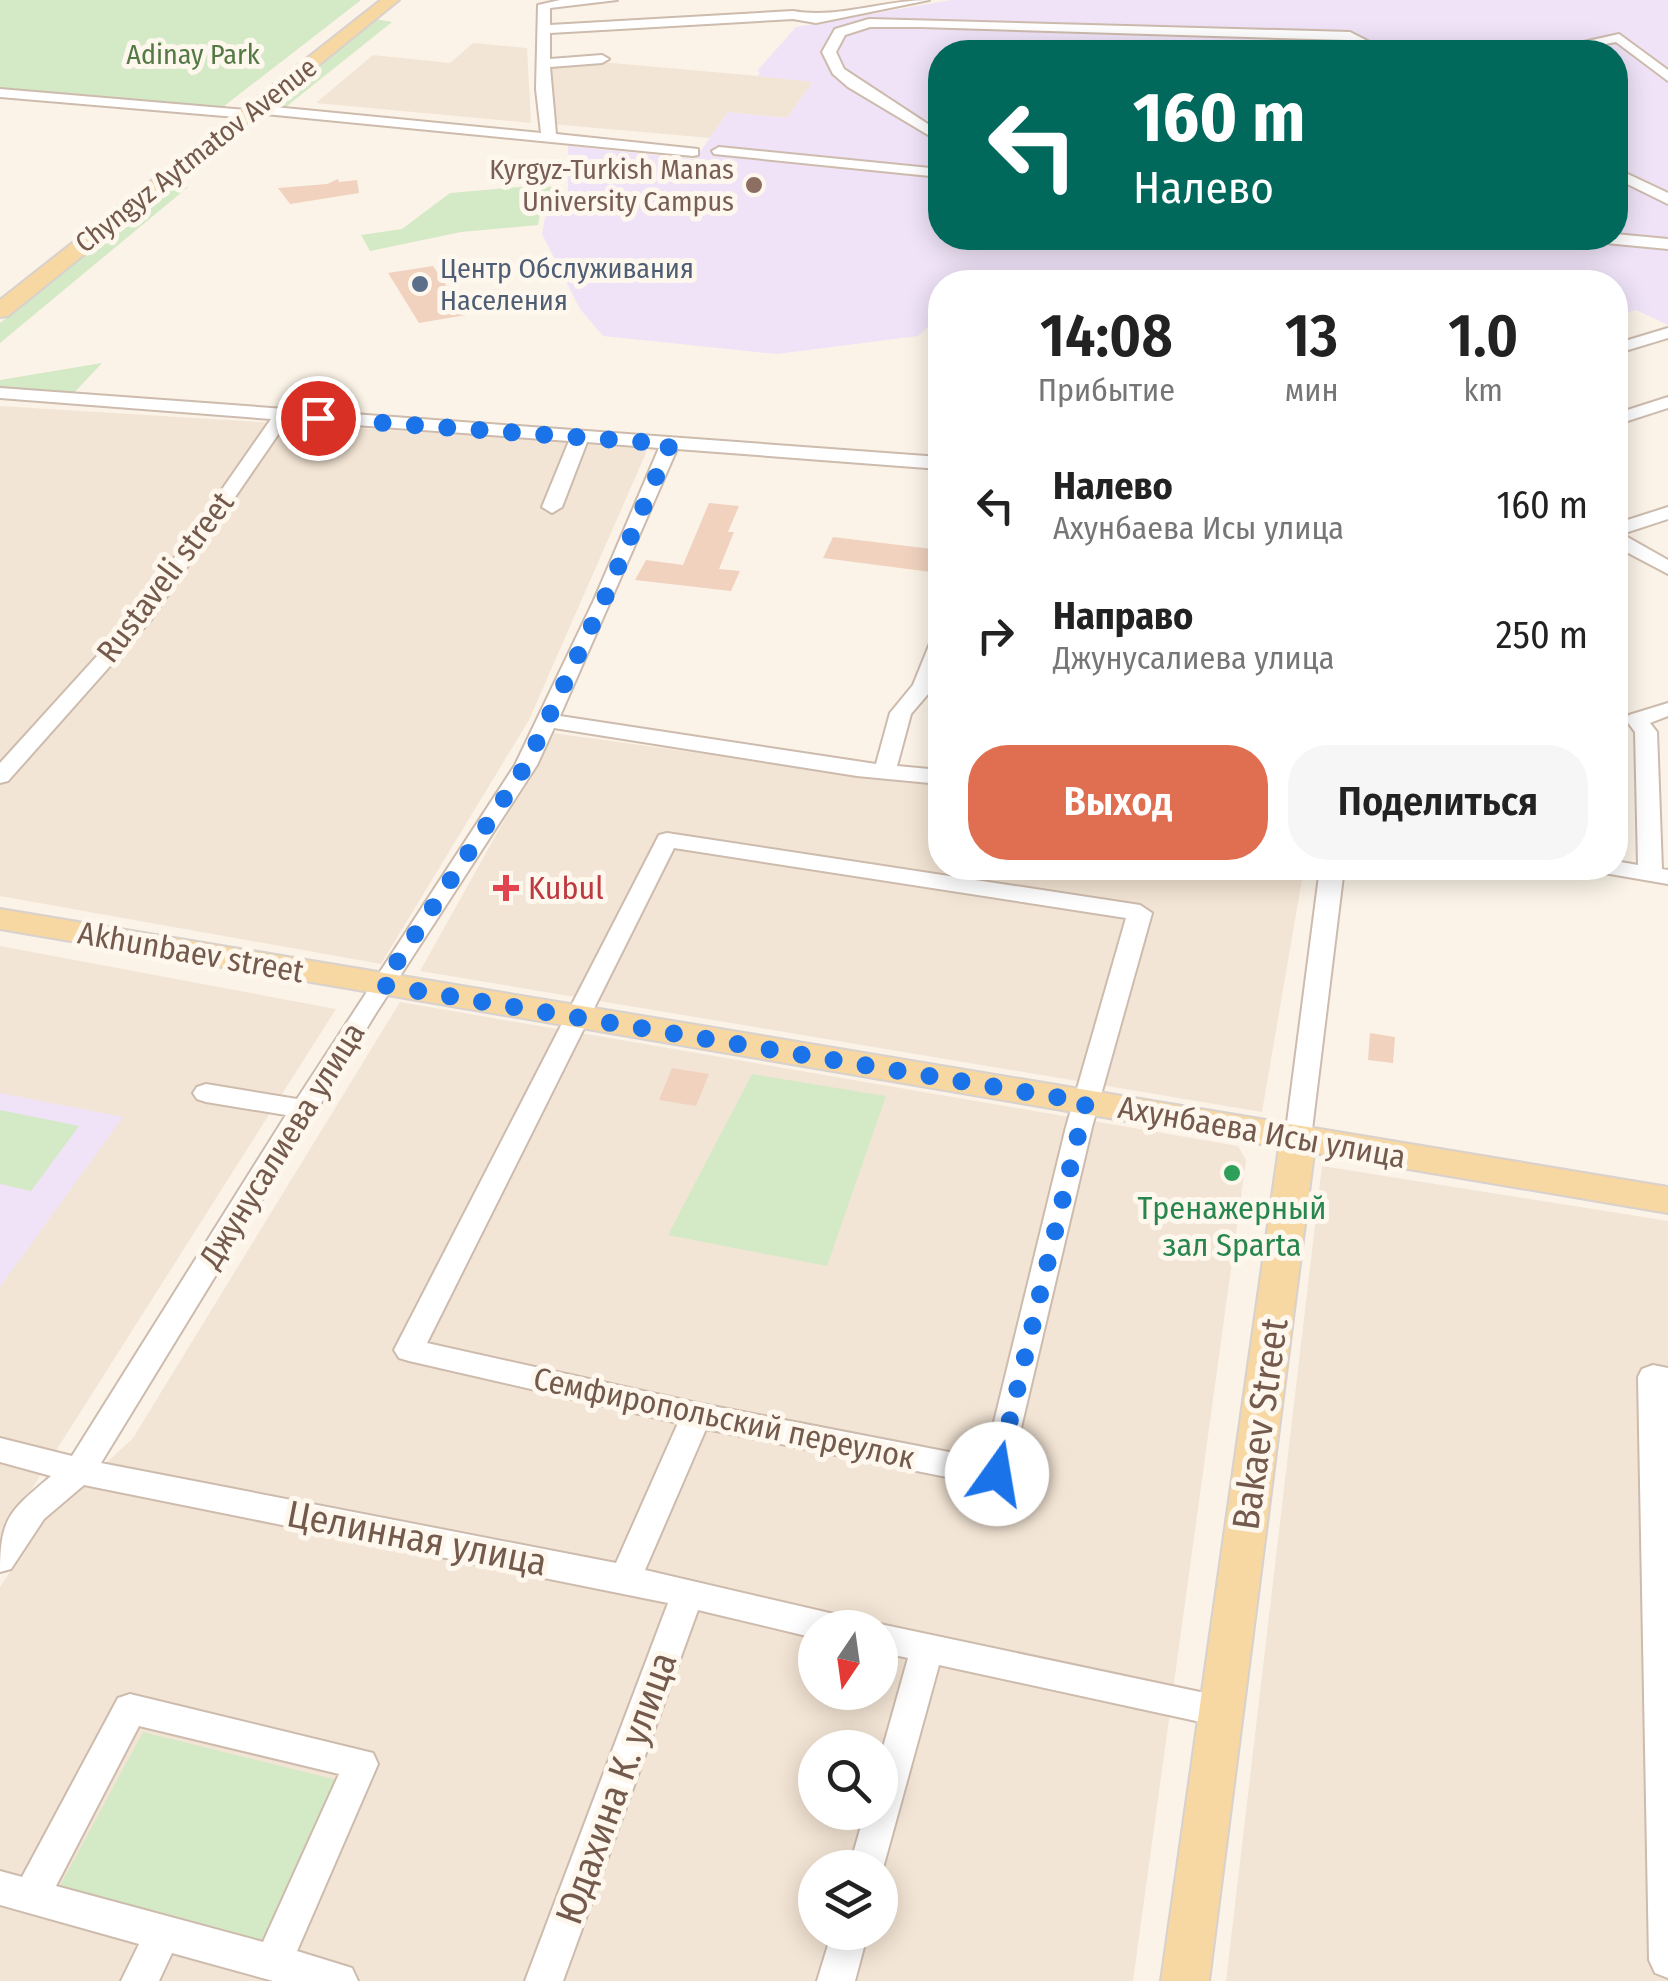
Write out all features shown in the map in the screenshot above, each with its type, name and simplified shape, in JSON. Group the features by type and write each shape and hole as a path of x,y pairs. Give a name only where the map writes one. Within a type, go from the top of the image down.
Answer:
{"main road":[{"name":"Chyngyz Aytmatov Avenue","path":"0,311 391,0"},
{"name":"Akhunbaev street","path":"0,919 382,985"},
{"name":"Ахунбаева Исы улица","path":"382,985 1668,1200"},
{"name":"Bakaev Street","path":"1185,1981 1298,1138"}],"street":[{"path":"550,139 544,5 611,0"},
{"path":"786,0 793,15"},
{"path":"545,28 793,15 816,18 923,0"},
{"path":"928,130 838,70 829,52 840,32 868,23 921,23 1350,36 1358,40"},
{"path":"1628,45 1668,77"},
{"path":"544,64 602,59"},
{"path":"0,93 693,152"},
{"path":"719,151 928,172"},
{"path":"1628,178 1668,198"},
{"path":"1628,240 1668,244"},
{"path":"1628,345 1668,333"},
{"path":"0,393 928,462"},
{"path":"1628,416 1668,402"},
{"name":"Rustaveli street","path":"0,776 143,617 282,415"},
{"path":"552,508 580,437"},
{"name":"Джунусалиева улица","path":"0,1560 33,1510 79,1471 382,985 526,765 670,444"},
{"path":"1628,529 1668,513"},
{"path":"1628,542 1668,568"},
{"path":"885,770 901,714 923,687 928,674"},
{"path":"1628,871 1659,876 1657,733 1638,720 1668,709"},
{"path":"548,721 928,775"},
{"name":"Семфиропольский переулок","path":"667,840 1140,914 1086,1102 997,1474 697,1415 409,1350 575,1017 667,840"},
{"name":"Bakaev Street","path":"1298,1138 1330,880"},
{"path":"206,1093 304,1109"},
{"path":"1668,1380 1653,1377 1668,1960"},
{"path":"625,1580 697,1415"},
{"name":"Целинная улица","path":"0,1450 79,1471 625,1580 798,1620"},
{"name":"Юдахина К. улица","path":"544,1981 688,1594"},
{"path":"898,1642 1168,1704 1219,1711"},
{"path":"873,1850 927,1649"},
{"path":"273,1963 361,1764 130,1709 16,1892 163,1933 273,1963 339,1981"},
{"path":"140,1981 163,1933"},
{"path":"836,1981 845,1950"}],"shaded area":[{"name":"Kyrgyz-Turkish Manas University Campus","path":"951,0 1668,0 1668,325 1636,310 1628,312 1628,270 928,270 928,327 918,336 777,354 603,336 580,309 542,234 545,217 568,210 568,146 695,159 728,112 787,118 813,82 758,76 757,71 796,27"},
{"path":"473,43 527,48 531,123 316,103 373,55 450,63"},
{"path":"601,62 814,81 787,118 728,112 710,138 551,124 549,67"},
{"path":"0,406 649,446 529,720 381,964 0,896"},
{"path":"553,733 928,784 928,880 1302,880 1262,1112 420,971"},
{"path":"0,946 336,1009 0,1539"},
{"path":"400,1002 1238,1146 1246,1160 1133,1981 0,1981 0,1587 45,1520 133,1438"},
{"path":"0,1093 123,1117 0,1287"},
{"path":"1322,1166 1668,1221 1668,1981 1226,1981"}],"green space":[{"name":"Adinay Park","path":"0,0 361,0 219,110 0,92"},
{"path":"376,19 392,22 282,110 264,108"},
{"path":"168,187 188,187 0,343 0,323"},
{"path":"552,187 538,225 461,232 370,251 361,235 402,229 450,193"},
{"path":"102,363 71,396 0,390 0,380"},
{"path":"752,1074 886,1096 827,1266 668,1235"},
{"path":"0,1110 79,1126 31,1191 0,1184"},
{"path":"143,1732 341,1781 265,1946 57,1891"}],"building":[{"path":"338,179 357,180 359,193 290,204 278,188 327,184"},
{"name":"Центр Обслуживания Населения","path":"433,266 466,315 419,323 388,273"},
{"path":"709,503 739,506 728,532 734,532 719,569 740,571 731,591 635,580 646,560 683,565"},
{"path":"833,537 928,549 928,572 823,558"},
{"path":"1370,1033 1395,1037 1393,1063 1368,1060"},
{"path":"672,1068 709,1074 696,1106 659,1100"}],"place":[{"name":"Kyrgyz-Turkish Manas University Campus","path":"754,185"},
{"name":"Центр Обслуживания Населения","path":"420,284"},
{"name":"Kubul","path":"506,888"},
{"name":"Тренажерный зал Sparta","path":"1232,1173"}],"route":[{"path":"318,418 670,444 604,600 526,765 382,985 1086,1102 997,1474"}]}
